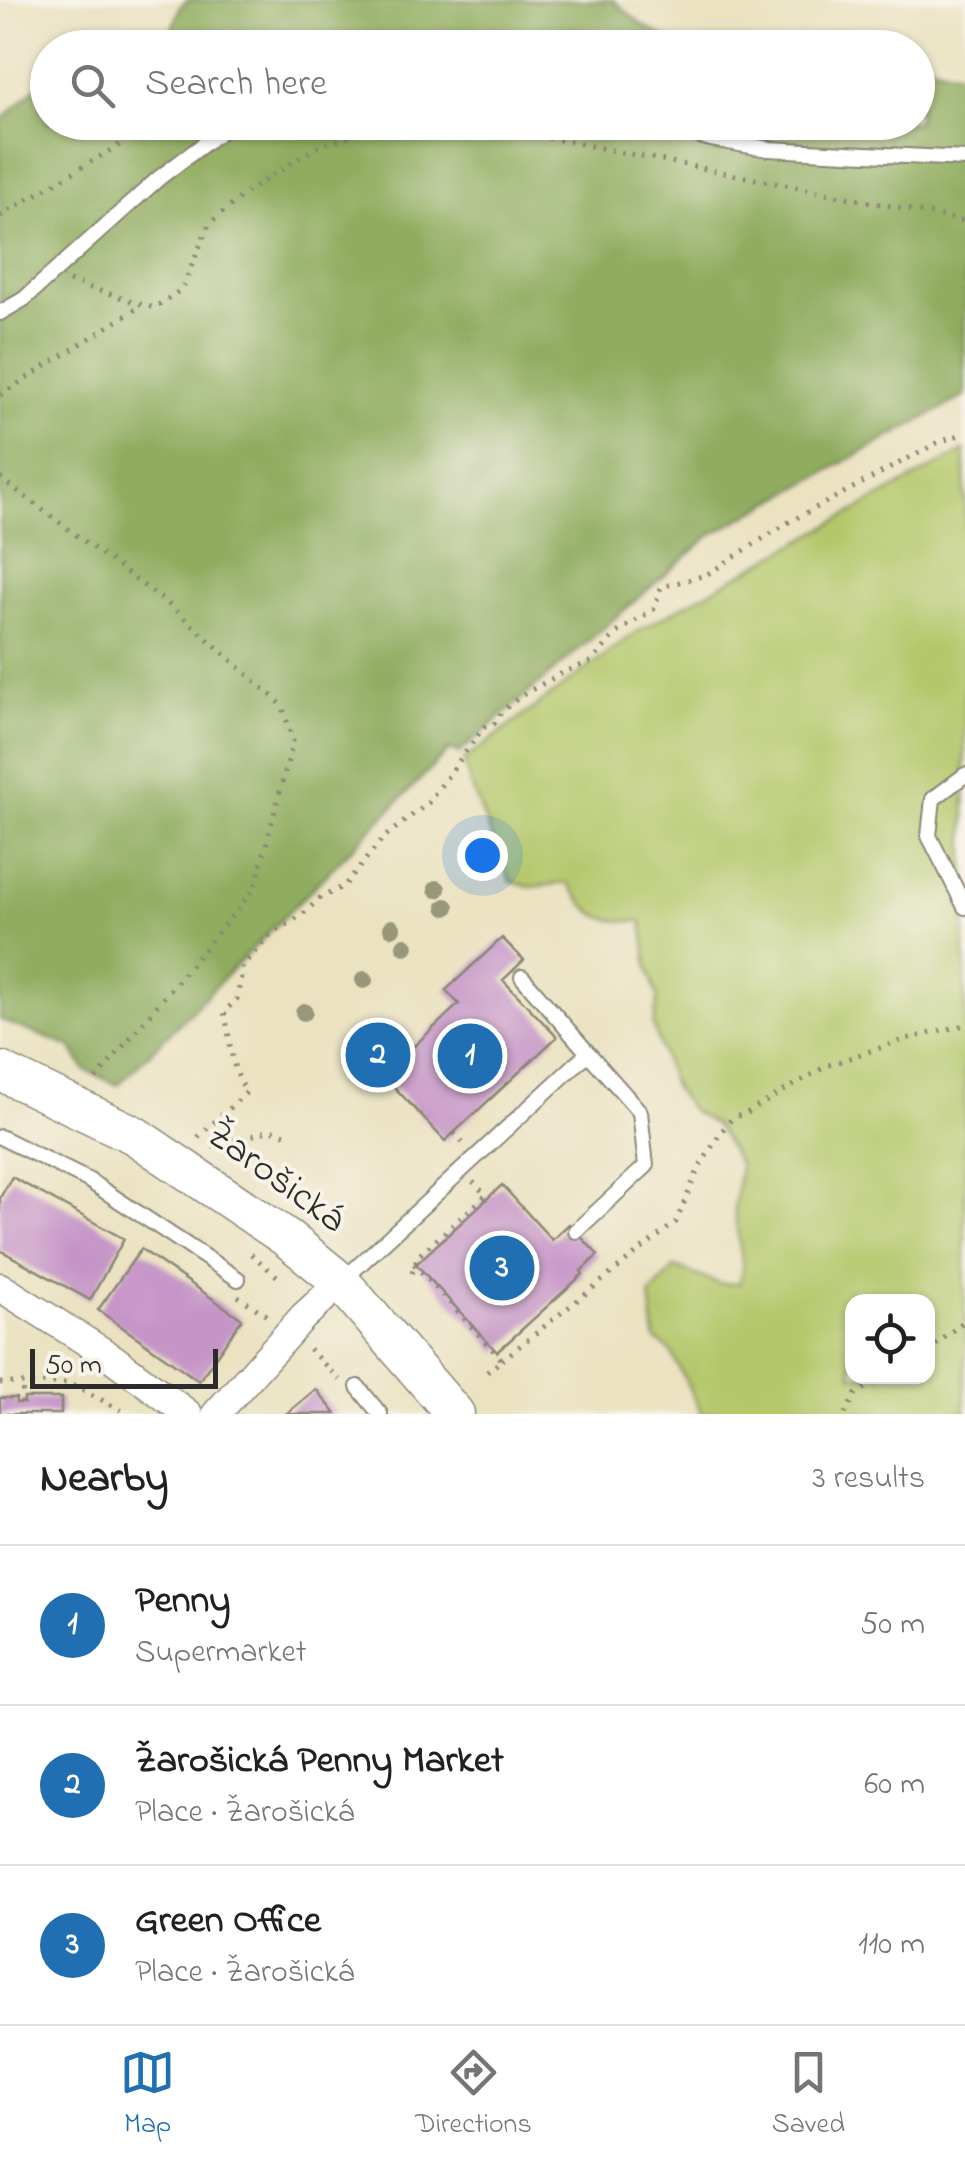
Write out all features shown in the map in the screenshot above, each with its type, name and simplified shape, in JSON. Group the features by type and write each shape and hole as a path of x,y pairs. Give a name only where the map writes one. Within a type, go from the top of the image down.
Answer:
{"main road":[{"name":"Žarošická","path":"0,1070 134,1135 287,1238 341,1282 456,1414"}],"street":[{"path":"216,1414 302,1317 341,1282"},
{"path":"0,1287 111,1357 188,1414"}],"lane":[{"path":"0,314 24,299 159,178 210,140"},
{"path":"715,140 768,150 965,159"},
{"path":"965,775 933,799 929,836 965,907"},
{"path":"522,977 640,1112 646,1166 576,1231"},
{"path":"341,1282 588,1054"},
{"path":"0,1137 100,1187 238,1278"},
{"path":"358,1387 380,1414"}],"path":[{"path":"0,216 128,140"},
{"path":"50,275 154,308 182,289 209,224 248,191 315,148 337,140"},
{"path":"559,140 965,221"},
{"path":"0,395 143,305"},
{"path":"198,1137 247,1092 237,1078 228,1051 229,1024 224,1012 237,999 243,965 270,936 320,898 344,886 383,838 428,803 484,727 494,724 502,711 542,684 593,660 616,634 654,609 660,587 706,575 789,522 938,443 965,433"},
{"path":"0,478 166,603 282,705 293,741 256,888 96,1079"},
{"path":"482,1376 676,1222 698,1170 733,1118 828,1065 965,1025"},
{"path":"212,1147 271,1130 285,1134"},
{"path":"249,1252 279,1278"},
{"path":"414,1264 502,1360"},
{"path":"238,1278 238,1297 276,1322"},
{"path":"935,1346 965,1320"},
{"path":"303,1343 352,1392 358,1387"},
{"path":"0,1382 70,1383 128,1414"},
{"path":"22,1383 22,1403"},
{"path":"844,1414 856,1394 871,1384"}],"green space":[{"path":"188,0 613,0 652,30 172,30 180,7"},
{"path":"935,67 965,75 965,396 711,535 459,753 449,750 118,1085 85,1070 71,1047 0,1020 0,122 30,93 30,140 935,140"},
{"path":"965,450 965,1414 702,1414 671,1351 655,1339 650,1295 675,1267 720,1284 739,1283 743,1268 734,1208 740,1165 716,1126 692,1111 674,1089 653,1025 658,999 648,967 642,921 598,916 568,883 530,887 510,881 464,760 636,632"}],"building":[{"path":"502,938 524,960 503,980 557,1037 445,1141 383,1075 459,1004 446,990"},
{"path":"401,1029 409,1038 396,1049 388,1041"},
{"path":"380,1047 387,1053 376,1064 369,1057"},
{"path":"12,1177 124,1239 90,1300 0,1250 0,1198"},
{"path":"502,1185 552,1240 569,1224 598,1255 581,1271 583,1274 497,1352 416,1264"},
{"path":"141,1249 242,1319 199,1381 98,1310"},
{"path":"316,1389 336,1414 286,1414"},
{"path":"0,1398 16,1398 16,1403 24,1403 24,1398 61,1398 61,1414 0,1414"}],"place":[{"name":"Žarošická Penny Market","path":"378,1055"},
{"name":"Penny","path":"470,1056"},
{"name":"Green Office","path":"502,1268"}]}
